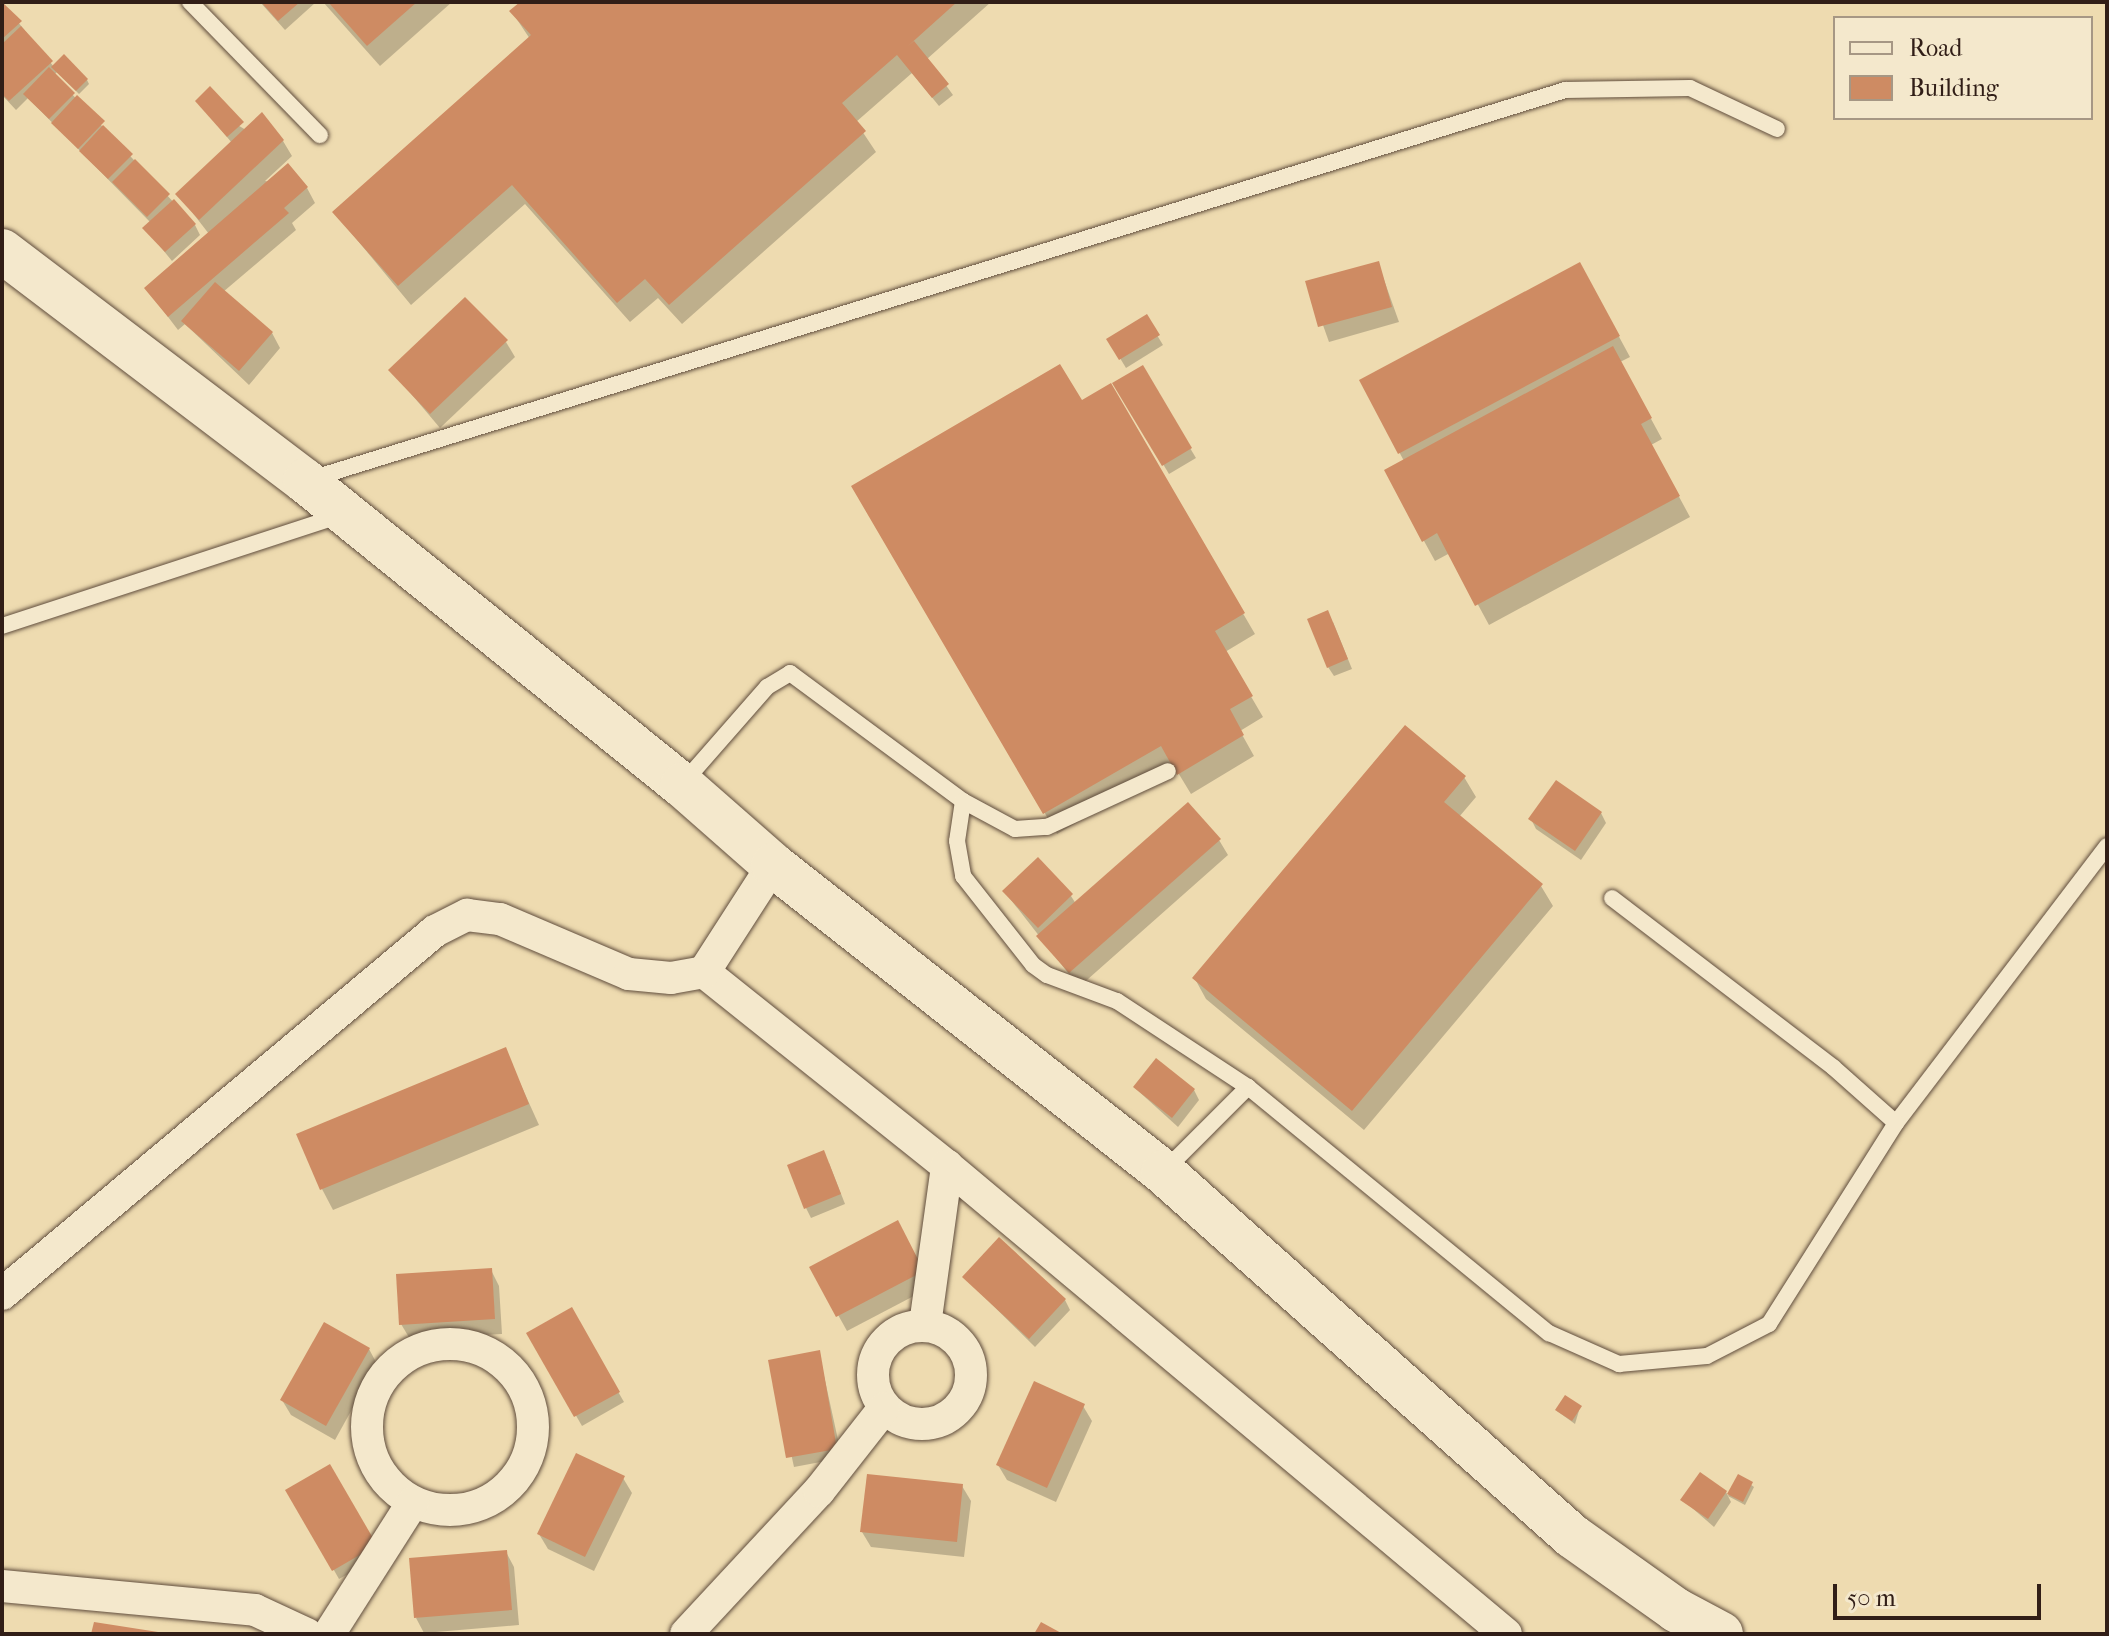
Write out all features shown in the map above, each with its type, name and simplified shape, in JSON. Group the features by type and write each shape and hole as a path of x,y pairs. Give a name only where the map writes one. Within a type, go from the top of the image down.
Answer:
{"main road":[{"path":"2,251 305,481 682,785 773,865 1163,1172 1572,1536 1676,1610 1721,1634"}],"street":[{"path":"2,1294 435,931 467,915 500,919 629,974 671,978 704,972 773,865"},
{"path":"704,972 947,1166 1506,1634"},
{"path":"925,1325 947,1166"},
{"path":"925,1325 959,1342 969,1359 966,1396 955,1412 918,1424 884,1408 872,1372 877,1353 889,1338 925,1325"},
{"path":"455,1344 487,1352 513,1371 530,1400 534,1432 526,1463 506,1489 477,1506 445,1510 413,1502 387,1482 371,1455 366,1422 374,1390 394,1365 423,1348 455,1344"},
{"path":"686,1634 819,1491 884,1408"},
{"path":"329,1634 413,1502"},
{"path":"2,1586 251,1622 307,1634"}],"lane":[{"path":"190,2 320,135"},
{"path":"305,481 1565,90 1690,88 1777,129"},
{"path":"2,626 345,514"},
{"path":"682,785 767,687 790,673 963,801 1015,829 1047,827 1168,771"},
{"path":"963,801 957,841 963,876 1033,965 1130,1008 1248,1087 1549,1333 1619,1364 1707,1356 1769,1324 1896,1123 2107,846"},
{"path":"1612,898 1833,1067 1896,1123"},
{"path":"1163,1172 1248,1087"}],"building":[{"path":"2,2 22,21 2,39"},
{"path":"261,2 300,2 278,21"},
{"path":"328,2 417,2 367,46"},
{"path":"520,2 957,2 908,46 914,41 949,84 932,98 897,55 842,103 866,131 669,305 645,279 617,303 512,185 398,286 332,212 531,35 509,11"},
{"path":"21,26 53,61 9,101 2,94 2,44"},
{"path":"64,54 88,79 76,91 51,67"},
{"path":"49,67 75,93 49,119 23,94"},
{"path":"210,86 244,122 227,137 195,101"},
{"path":"77,95 105,121 78,149 51,123"},
{"path":"262,112 284,140 199,220 175,194"},
{"path":"103,125 133,154 108,179 79,151"},
{"path":"135,159 170,194 147,217 112,182"},
{"path":"288,163 308,187 284,208 289,213 168,317 144,288"},
{"path":"174,199 196,224 165,252 142,228"},
{"path":"1379,261 1392,307 1318,327 1305,281"},
{"path":"1580,262 1620,336 1398,454 1359,380"},
{"path":"215,282 273,332 239,371 181,321"},
{"path":"465,297 508,340 430,414 388,370"},
{"path":"1147,314 1160,335 1119,360 1106,339"},
{"path":"1613,346 1652,418 1641,424 1680,496 1475,606 1437,533 1422,542 1384,470"},
{"path":"1060,364 1082,400 1111,383 1245,613 1215,631 1253,696 1230,709 1244,735 1177,775 1161,746 1043,814 851,486"},
{"path":"1143,365 1192,448 1162,466 1112,383"},
{"path":"1328,610 1348,659 1327,668 1307,619"},
{"path":"1405,725 1466,776 1444,802 1543,884 1352,1111 1192,978"},
{"path":"1556,780 1602,812 1575,851 1528,819"},
{"path":"1188,802 1221,839 1069,973 1036,936"},
{"path":"1038,857 1073,894 1038,928 1002,891"},
{"path":"506,1047 529,1104 320,1190 296,1134"},
{"path":"1156,1058 1195,1089 1172,1118 1133,1087"},
{"path":"824,1150 841,1194 804,1209 787,1165"},
{"path":"898,1220 924,1271 836,1317 809,1267"},
{"path":"999,1237 1066,1299 1029,1339 962,1277"},
{"path":"492,1268 495,1319 399,1325 396,1274"},
{"path":"572,1307 620,1392 574,1417 526,1333"},
{"path":"324,1322 370,1348 326,1426 280,1400"},
{"path":"820,1350 837,1449 786,1458 768,1360"},
{"path":"1034,1381 1085,1404 1047,1488 996,1465"},
{"path":"1565,1395 1582,1406 1572,1421 1555,1410"},
{"path":"576,1453 625,1476 585,1557 537,1534"},
{"path":"330,1464 377,1545 332,1571 285,1490"},
{"path":"1700,1472 1727,1491 1708,1519 1680,1500"},
{"path":"867,1474 963,1484 957,1542 860,1532"},
{"path":"1738,1474 1753,1482 1743,1502 1727,1494"},
{"path":"507,1550 512,1610 414,1618 409,1558"},
{"path":"94,1622 158,1632 91,1634"},
{"path":"1041,1622 1063,1634 1034,1634"}]}
